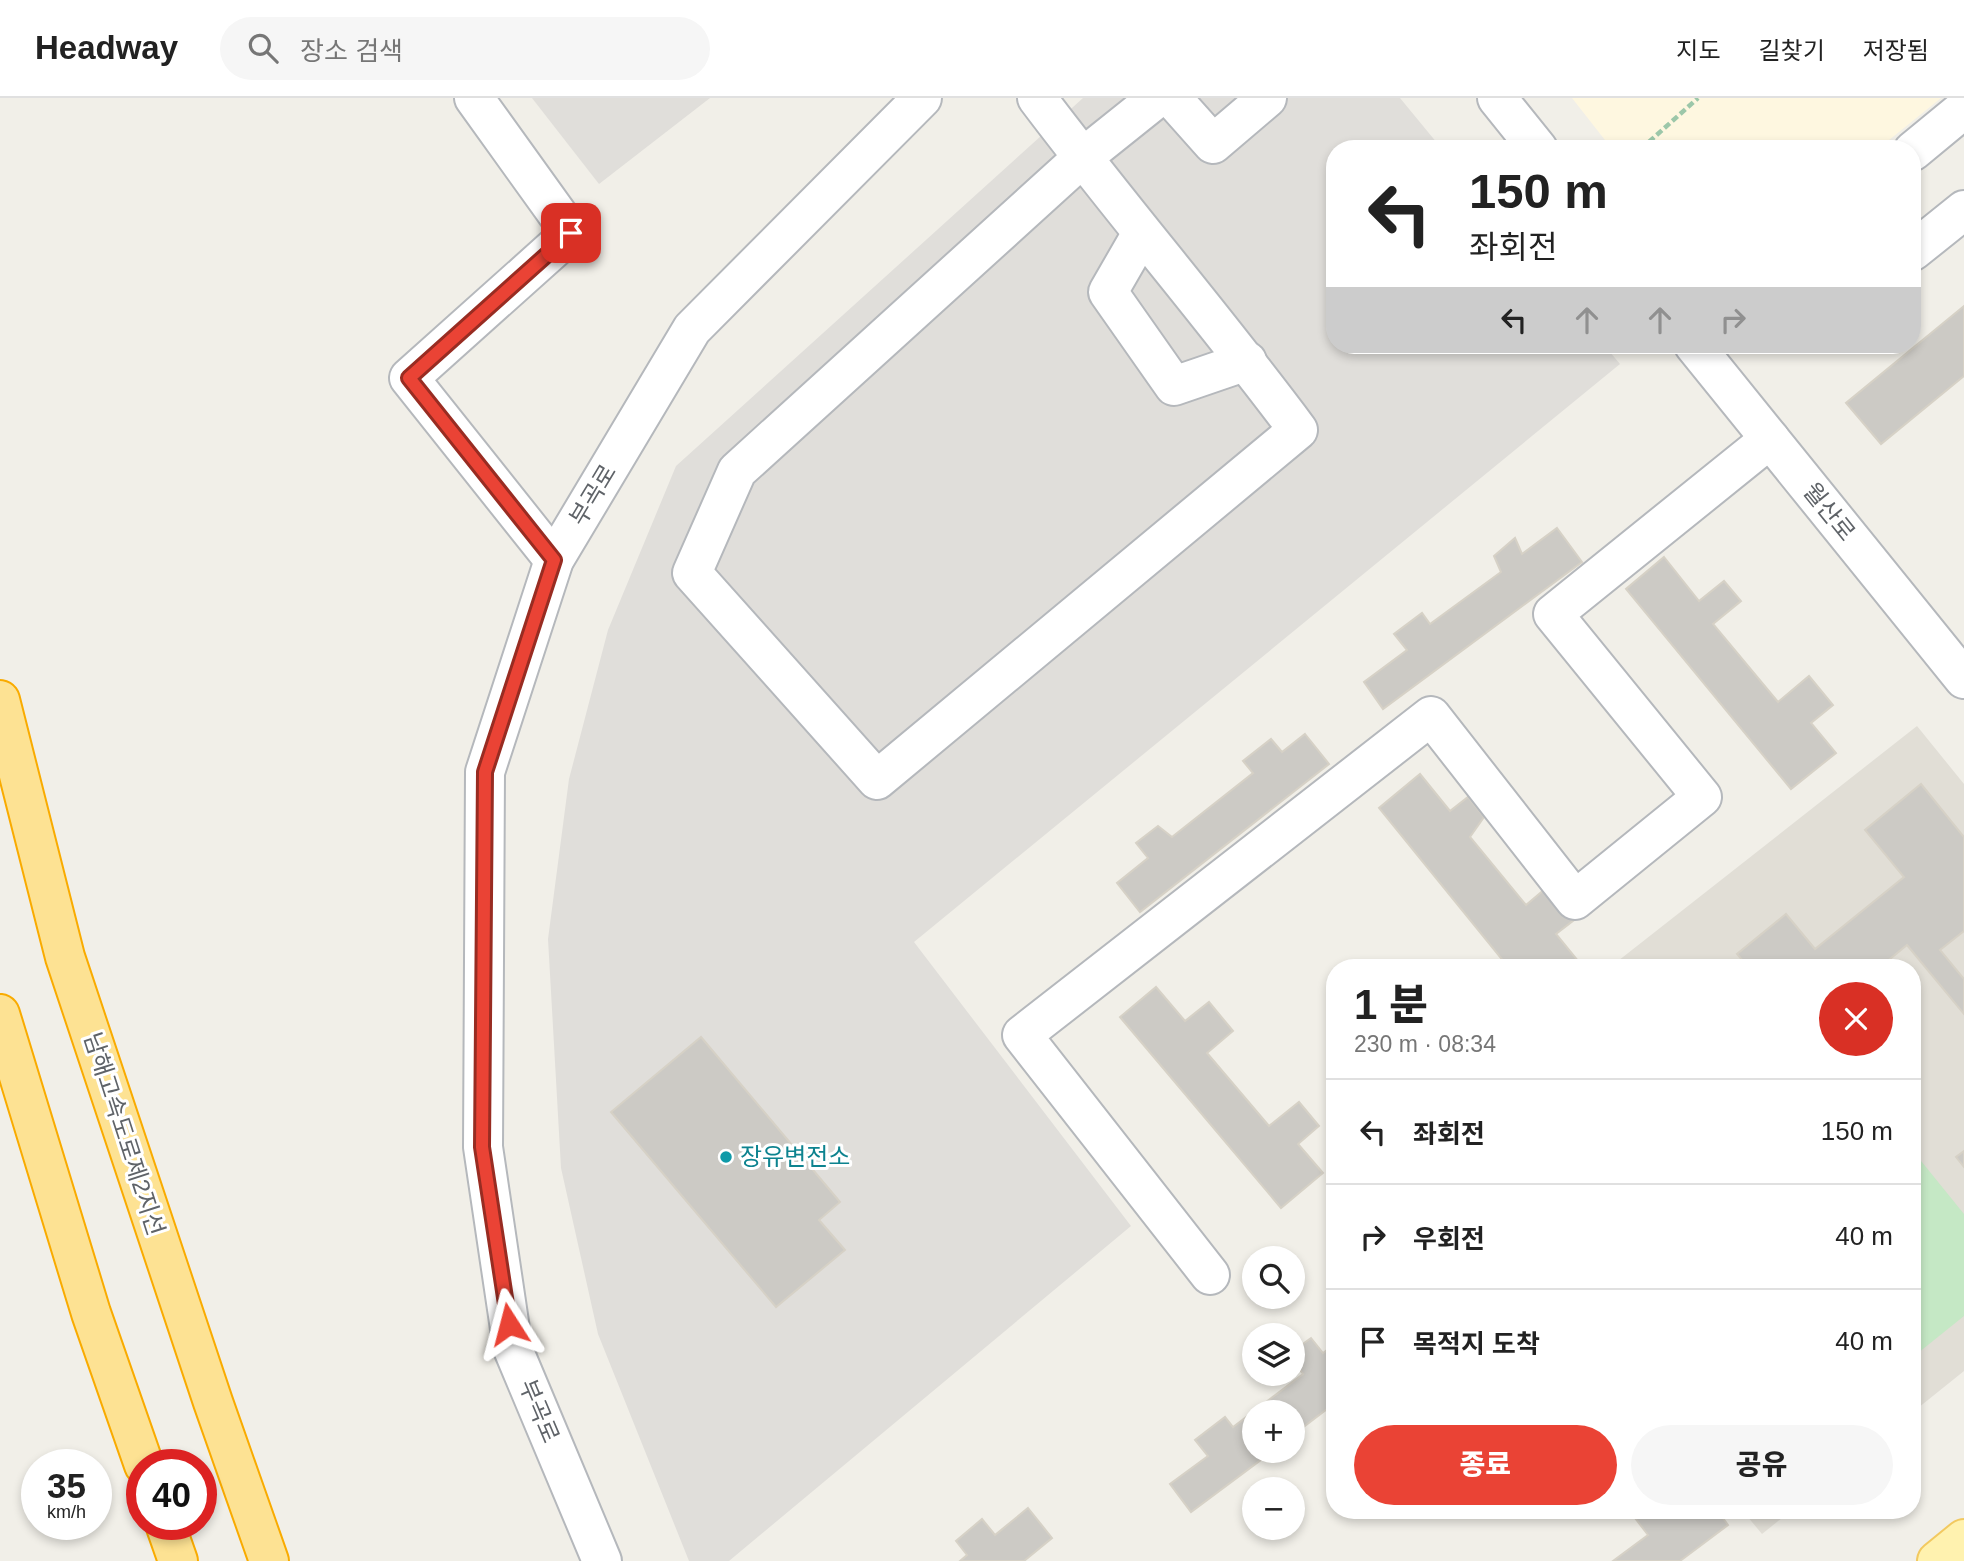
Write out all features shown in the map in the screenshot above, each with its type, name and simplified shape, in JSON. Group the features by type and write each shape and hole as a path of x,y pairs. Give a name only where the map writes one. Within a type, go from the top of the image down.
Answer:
{"highway":[{"name":"남해고속도로제2지선","path":"0,700 65,957 213,1402 269,1561"},
{"path":"0,1014 91,1313 138,1449"},
{"path":"171,1540 178,1561"}],"main road":[{"path":"1937,1561 1964,1539"}],"street":[{"path":"474,98 571,233 409,378 554,560"},
{"name":"부곡로","path":"602,1561 513,1349 482,1147 485,772 554,560 692,329 922,98"},
{"path":"1037,98 1082,158 1247,361 1298,430 877,780 692,573 737,471 1082,158 1157,98"},
{"path":"1172,98 1213,144 1267,98"},
{"path":"1497,98 1531,140"},
{"path":"1921,144 1964,109"},
{"path":"1921,245 1964,210"},
{"path":"1142,233 1108,292 1174,386 1247,361"},
{"name":"월산로","path":"1701,354 1964,679"},
{"path":"1210,1275 1021,1035 1431,716 1575,900 1702,797 1553,614 1770,439"}],"path":[{"path":"1651,140 1698,98"}],"shaded area":[{"path":"532,98 710,98 599,184"},
{"path":"1083,98 1400,98 1435,140 1326,140 1326,354 1612,354 1620,364 914,942 1131,1226 729,1561 689,1561 598,1334 561,1168 548,939 569,779 608,630 676,466"},
{"path":"1572,98 1941,98 1889,140 1605,140"},
{"path":"1917,726 1964,784 1964,1371 1921,1406 1921,959 1620,959"},
{"path":"1750,1519 1781,1519 1762,1534"}],"green space":[{"path":"1921,1161 1964,1214 1964,1316 1921,1351"}],"building":[{"path":"1964,306 1964,376 1881,444 1846,403 1906,354 1921,354 1921,341"},
{"path":"1557,528 1582,562 1383,709 1364,682 1407,650 1394,634 1422,613 1430,624 1501,572 1494,556 1515,538 1522,554"},
{"path":"1664,557 1699,601 1724,581 1741,601 1713,624 1778,702 1809,676 1833,705 1811,723 1836,753 1791,789 1626,589"},
{"path":"1305,734 1329,764 1140,912 1117,883 1148,858 1136,843 1158,826 1172,837 1253,773 1243,761 1271,739 1282,752"},
{"path":"1420,774 1450,811 1468,797 1484,817 1470,837 1526,905 1551,884 1578,917 1556,934 1576,959 1502,959 1379,808"},
{"path":"1921,784 1964,837 1964,931 1940,950 1964,979 1964,1014 1907,945 1890,959 1741,959 1737,954 1786,914 1815,949 1904,877 1865,830"},
{"path":"1156,987 1185,1021 1209,1002 1233,1031 1207,1053 1269,1126 1299,1102 1319,1126 1298,1144 1323,1173 1281,1208 1120,1017"},
{"name":"장유변전소","path":"701,1037 840,1202 819,1220 845,1250 776,1307 611,1112"},
{"path":"1964,1151 1964,1167 1956,1157"},
{"path":"1311,1338 1323,1353 1326,1351 1326,1410 1305,1426 1305,1400 1269,1400 1287,1386 1305,1386 1305,1342"},
{"path":"1225,1417 1233,1427 1242,1420 1242,1463 1257,1463 1191,1512 1170,1484 1208,1456 1195,1440"},
{"path":"1028,1508 1052,1538 1024,1561 960,1561 967,1555 956,1541 982,1519 995,1535"},
{"path":"1636,1519 1724,1519 1728,1525 1680,1561 1613,1561 1648,1535"}],"place":[{"name":"장유변전소","path":"726,1157"}],"route":[{"path":"509,1324 482,1147 485,772 554,560 409,378 571,233"}]}
